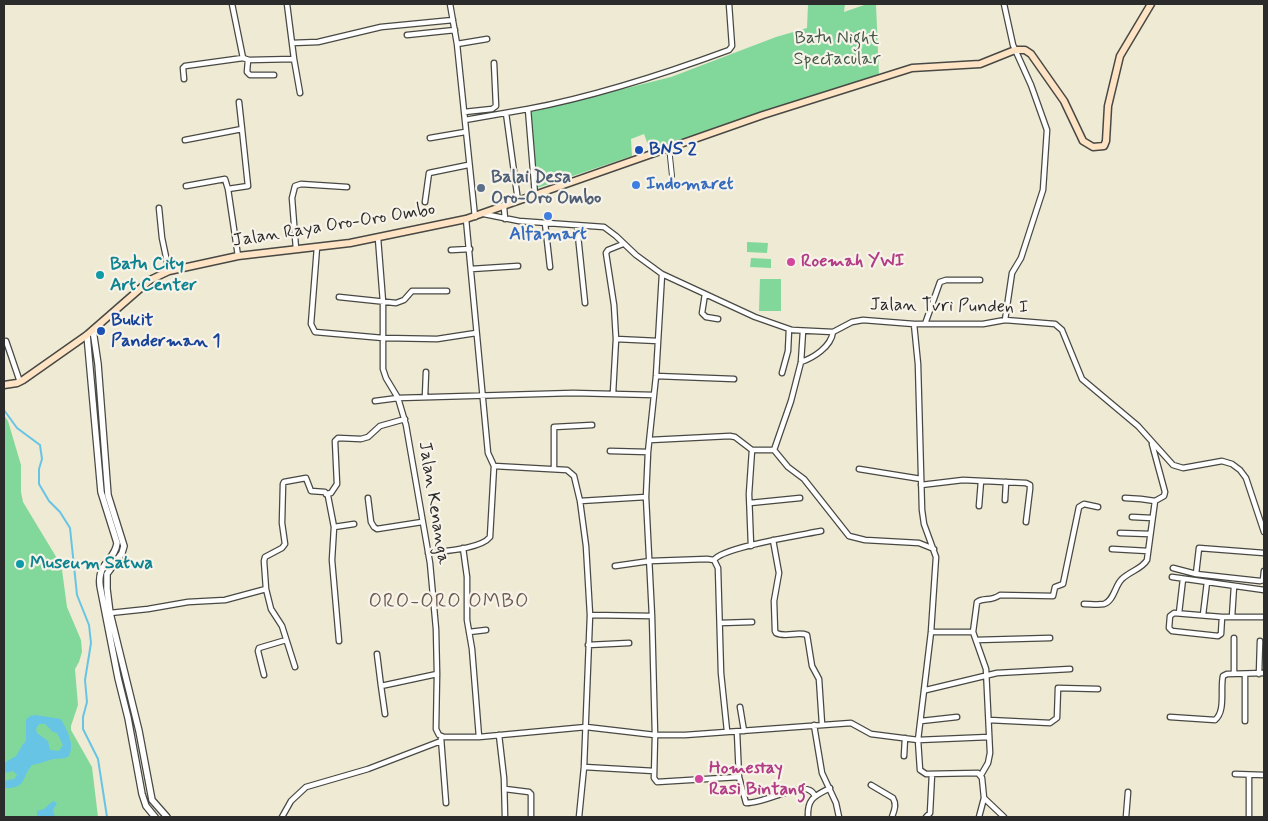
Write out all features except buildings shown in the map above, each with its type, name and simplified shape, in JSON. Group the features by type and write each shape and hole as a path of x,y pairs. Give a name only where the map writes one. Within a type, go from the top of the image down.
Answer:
{"main road":[{"path":"1015,50 1025,50 1031,54 1064,101 1083,141 1091,146 1102,147 1106,142 1108,106 1120,56 1151,4"},
{"name":"Jalan Raya Oro-Oro Ombo","path":"4,385 20,382 87,336 150,280 169,271 238,256 378,238 475,217 669,147 912,68 980,64 1015,50"}],"street":[{"path":"232,4 247,69 250,74 274,74"},
{"path":"287,4 300,93"},
{"path":"450,4 458,44 468,164 475,217"},
{"path":"464,120 528,109 599,92 679,68 729,50 732,46 729,4"},
{"path":"1004,4 1015,50 1031,85 1047,130 1042,195 1021,258 1012,273 1005,320"},
{"path":"292,43 318,42 381,27 453,20"},
{"path":"407,35 455,30"},
{"path":"458,44 487,39"},
{"path":"184,78 183,68 185,66 245,59 294,59"},
{"path":"464,112 492,109 496,106 494,62"},
{"path":"228,189 248,186 239,102"},
{"path":"528,109 535,195"},
{"path":"506,113 518,201"},
{"path":"185,140 242,129"},
{"path":"430,138 465,132"},
{"path":"669,147 672,176"},
{"path":"425,202 429,172 468,164"},
{"path":"186,186 224,179 228,189 238,256"},
{"path":"296,249 292,198 295,186 301,184 348,187"},
{"path":"504,207 505,219"},
{"path":"159,208 162,238 169,271"},
{"name":"Jalan Tvri Punden I","path":"484,214 505,219 604,227 636,255 662,274 755,317 789,329 833,332 852,322 863,320 914,324 983,324 1005,320 1050,323 1059,327 1082,379 1138,426 1152,442"},
{"path":"428,553 462,548 486,541 490,537 494,466 488,453 466,219"},
{"path":"545,223 550,268"},
{"path":"577,226 584,303"},
{"name":"Jalan Kenanga","path":"378,238 383,302 383,368 386,378 398,398 404,419 428,553 436,629 438,674 436,729 441,739 446,803"},
{"path":"612,393 616,339 614,305 606,253 608,250 623,244"},
{"path":"317,247 311,324 313,330 318,333 383,338 443,339 476,332"},
{"path":"451,250 470,249"},
{"path":"471,269 518,266"},
{"path":"662,274 646,497 652,616 655,735 654,778 657,782 739,777"},
{"path":"925,324 940,282 946,280 980,280"},
{"path":"339,297 383,302 400,301 412,291 447,291"},
{"path":"705,294 702,310 704,315 718,319"},
{"path":"914,324 918,364 922,510 924,524 936,557 932,632 926,690 918,740 920,770 926,774 976,773 981,776"},
{"path":"782,373 788,351 789,329"},
{"path":"93,330 98,364 105,496 124,546 122,553 106,578 110,613 139,731 152,800 166,817"},
{"path":"774,450 791,401 801,362 803,331"},
{"path":"801,362 811,358 822,349 831,340 833,332"},
{"path":"87,336 105,496 117,543 115,551 100,571 99,581 103,610 128,718 144,802 155,817"},
{"path":"616,339 658,341"},
{"path":"6,341 20,382"},
{"path":"425,398 426,372"},
{"path":"656,376 734,379"},
{"path":"374,401 398,398 612,393 654,395"},
{"path":"295,667 282,626 271,609 266,589 264,561 265,557 282,548 285,542 282,523 282,489 284,482 306,478 311,491 331,493 337,484 335,441 338,438 361,439 368,437 380,426 404,419"},
{"path":"554,469 554,427 592,425"},
{"path":"650,440 733,436 752,450 774,450"},
{"path":"1125,498 1155,501 1164,496 1166,492 1152,442"},
{"path":"1152,442 1173,466 1178,467 1222,461 1236,466 1246,478 1264,532"},
{"path":"751,546 752,450"},
{"path":"774,450 786,465 804,479 849,536 865,540 919,543 934,549"},
{"path":"610,452 648,452"},
{"path":"494,466 521,469 567,470 572,473 578,485 586,555 590,615 584,767 579,817"},
{"path":"859,469 921,482 964,480 1026,483 1030,486 1026,522"},
{"path":"979,506 981,481"},
{"path":"1005,500 1006,482"},
{"path":"326,494 334,527 332,560 339,641"},
{"path":"580,501 646,497"},
{"path":"368,498 371,522 374,528 422,522"},
{"path":"750,503 800,498"},
{"path":"1084,604 1104,604 1110,601 1120,580 1130,572 1144,566 1147,560 1155,501"},
{"path":"978,817 984,798 981,776 989,758 989,720 985,663 973,632 976,605 978,601 993,600 1000,595 1052,596 1055,587 1063,584 1079,506 1084,504 1098,507"},
{"path":"1132,517 1152,518"},
{"path":"334,527 354,524"},
{"path":"614,566 650,561 714,560 721,554 774,540 821,531"},
{"path":"1120,533 1150,534"},
{"path":"774,540 779,573 774,601 775,631 781,636 804,633 807,635 812,666 819,679 822,724"},
{"path":"462,548 479,736"},
{"path":"1196,574 1199,548 1264,553"},
{"path":"1112,549 1148,551"},
{"path":"714,560 718,568 721,673 727,731"},
{"path":"1173,568 1196,574 1260,581 1264,571"},
{"path":"1172,577 1264,590"},
{"path":"1179,613 1183,579"},
{"path":"1203,615 1207,582"},
{"path":"1232,617 1234,586"},
{"path":"110,613 188,602 225,600 266,589"},
{"path":"1222,617 1220,636 1198,635 1168,628 1171,613 1222,617 1264,617"},
{"path":"590,615 652,616"},
{"path":"720,623 752,622"},
{"path":"469,632 486,630"},
{"path":"932,632 973,632"},
{"path":"976,640 1050,638"},
{"path":"1234,638 1234,674"},
{"path":"264,675 258,651 259,648 286,640"},
{"path":"1170,717 1215,720 1219,716 1221,709 1223,676 1225,674 1262,673 1260,641"},
{"path":"588,645 629,643"},
{"path":"378,654 386,714"},
{"path":"115,664 123,662"},
{"path":"926,690 1016,671 1070,669"},
{"path":"381,686 438,674"},
{"path":"1244,721 1245,674"},
{"path":"118,678 126,677"},
{"path":"989,720 1050,724 1057,718 1058,688 1098,689"},
{"path":"740,707 744,731"},
{"path":"921,721 956,717"},
{"path":"282,817 291,801 306,787 368,768 441,739 586,727 655,735 685,735 851,723 871,734 918,740 989,736"},
{"path":"814,725 822,773 836,803 839,817"},
{"path":"737,732 739,777 747,803 769,799 800,789 809,790 815,796"},
{"path":"499,735 505,789 505,817"},
{"path":"904,756 905,738"},
{"path":"584,767 654,771"},
{"path":"926,817 930,813 932,774"},
{"path":"1235,774 1264,775"},
{"path":"1249,775 1249,817"},
{"path":"871,785 895,801 896,806 892,817"},
{"path":"808,817 809,803 815,796 830,788"},
{"path":"505,789 529,792 531,794 531,817"},
{"path":"1126,817 1128,792"},
{"path":"984,798 1004,817"}],"green space":[{"name":"Batu Night Spectacular","path":"808,4 845,4 844,12 867,4 876,4 879,76 792,102 650,150 644,134 631,139 632,156 537,188 531,112 671,77 776,37 807,28"},
{"path":"747,242 768,243 767,253 747,252"},
{"path":"751,258 771,259 771,268 750,267"},
{"path":"760,279 781,279 781,311 759,311"},
{"path":"4,415 8,421 21,465 23,502 58,560 62,570 67,607 81,640 82,652 75,669 78,705 71,730 92,767 98,817 4,817"}],"water":[{"path":"30,716 61,719 71,742 71,751 69,756 65,758 53,759 32,765 20,785 4,788 4,781 14,779 17,775 13,771 4,773 4,763 16,756 26,741 26,720","holes":["39,724 45,724 53,732 57,733 63,745 59,751 50,750 48,741 37,733 36,729"]},
{"path":"53,801 57,803 53,810 55,817 37,817 37,811 44,809"}],"waterway":[{"path":"4,410 17,428 40,445 42,459 39,469 39,484 49,501 60,512 70,528 77,595 89,625 91,643 85,680 87,702 83,717 83,729 98,759 107,817"}],"place":[{"name":"BNS 2","path":"639,150"},
{"name":"Indomaret","path":"636,185"},
{"name":"Balai Desa Oro-Oro Ombo","path":"481,188"},
{"name":"Alfamart","path":"548,216"},
{"name":"Roemah YWI","path":"791,262"},
{"name":"Batu City Art Center","path":"100,275"},
{"name":"Bukit Panderman 1","path":"101,331"},
{"name":"Museum Satwa","path":"20,564"},
{"name":"Homestay Rasi Bintang","path":"699,779"}],"district":[{"name":"ORO-ORO OMBO","path":"449,603"}]}
